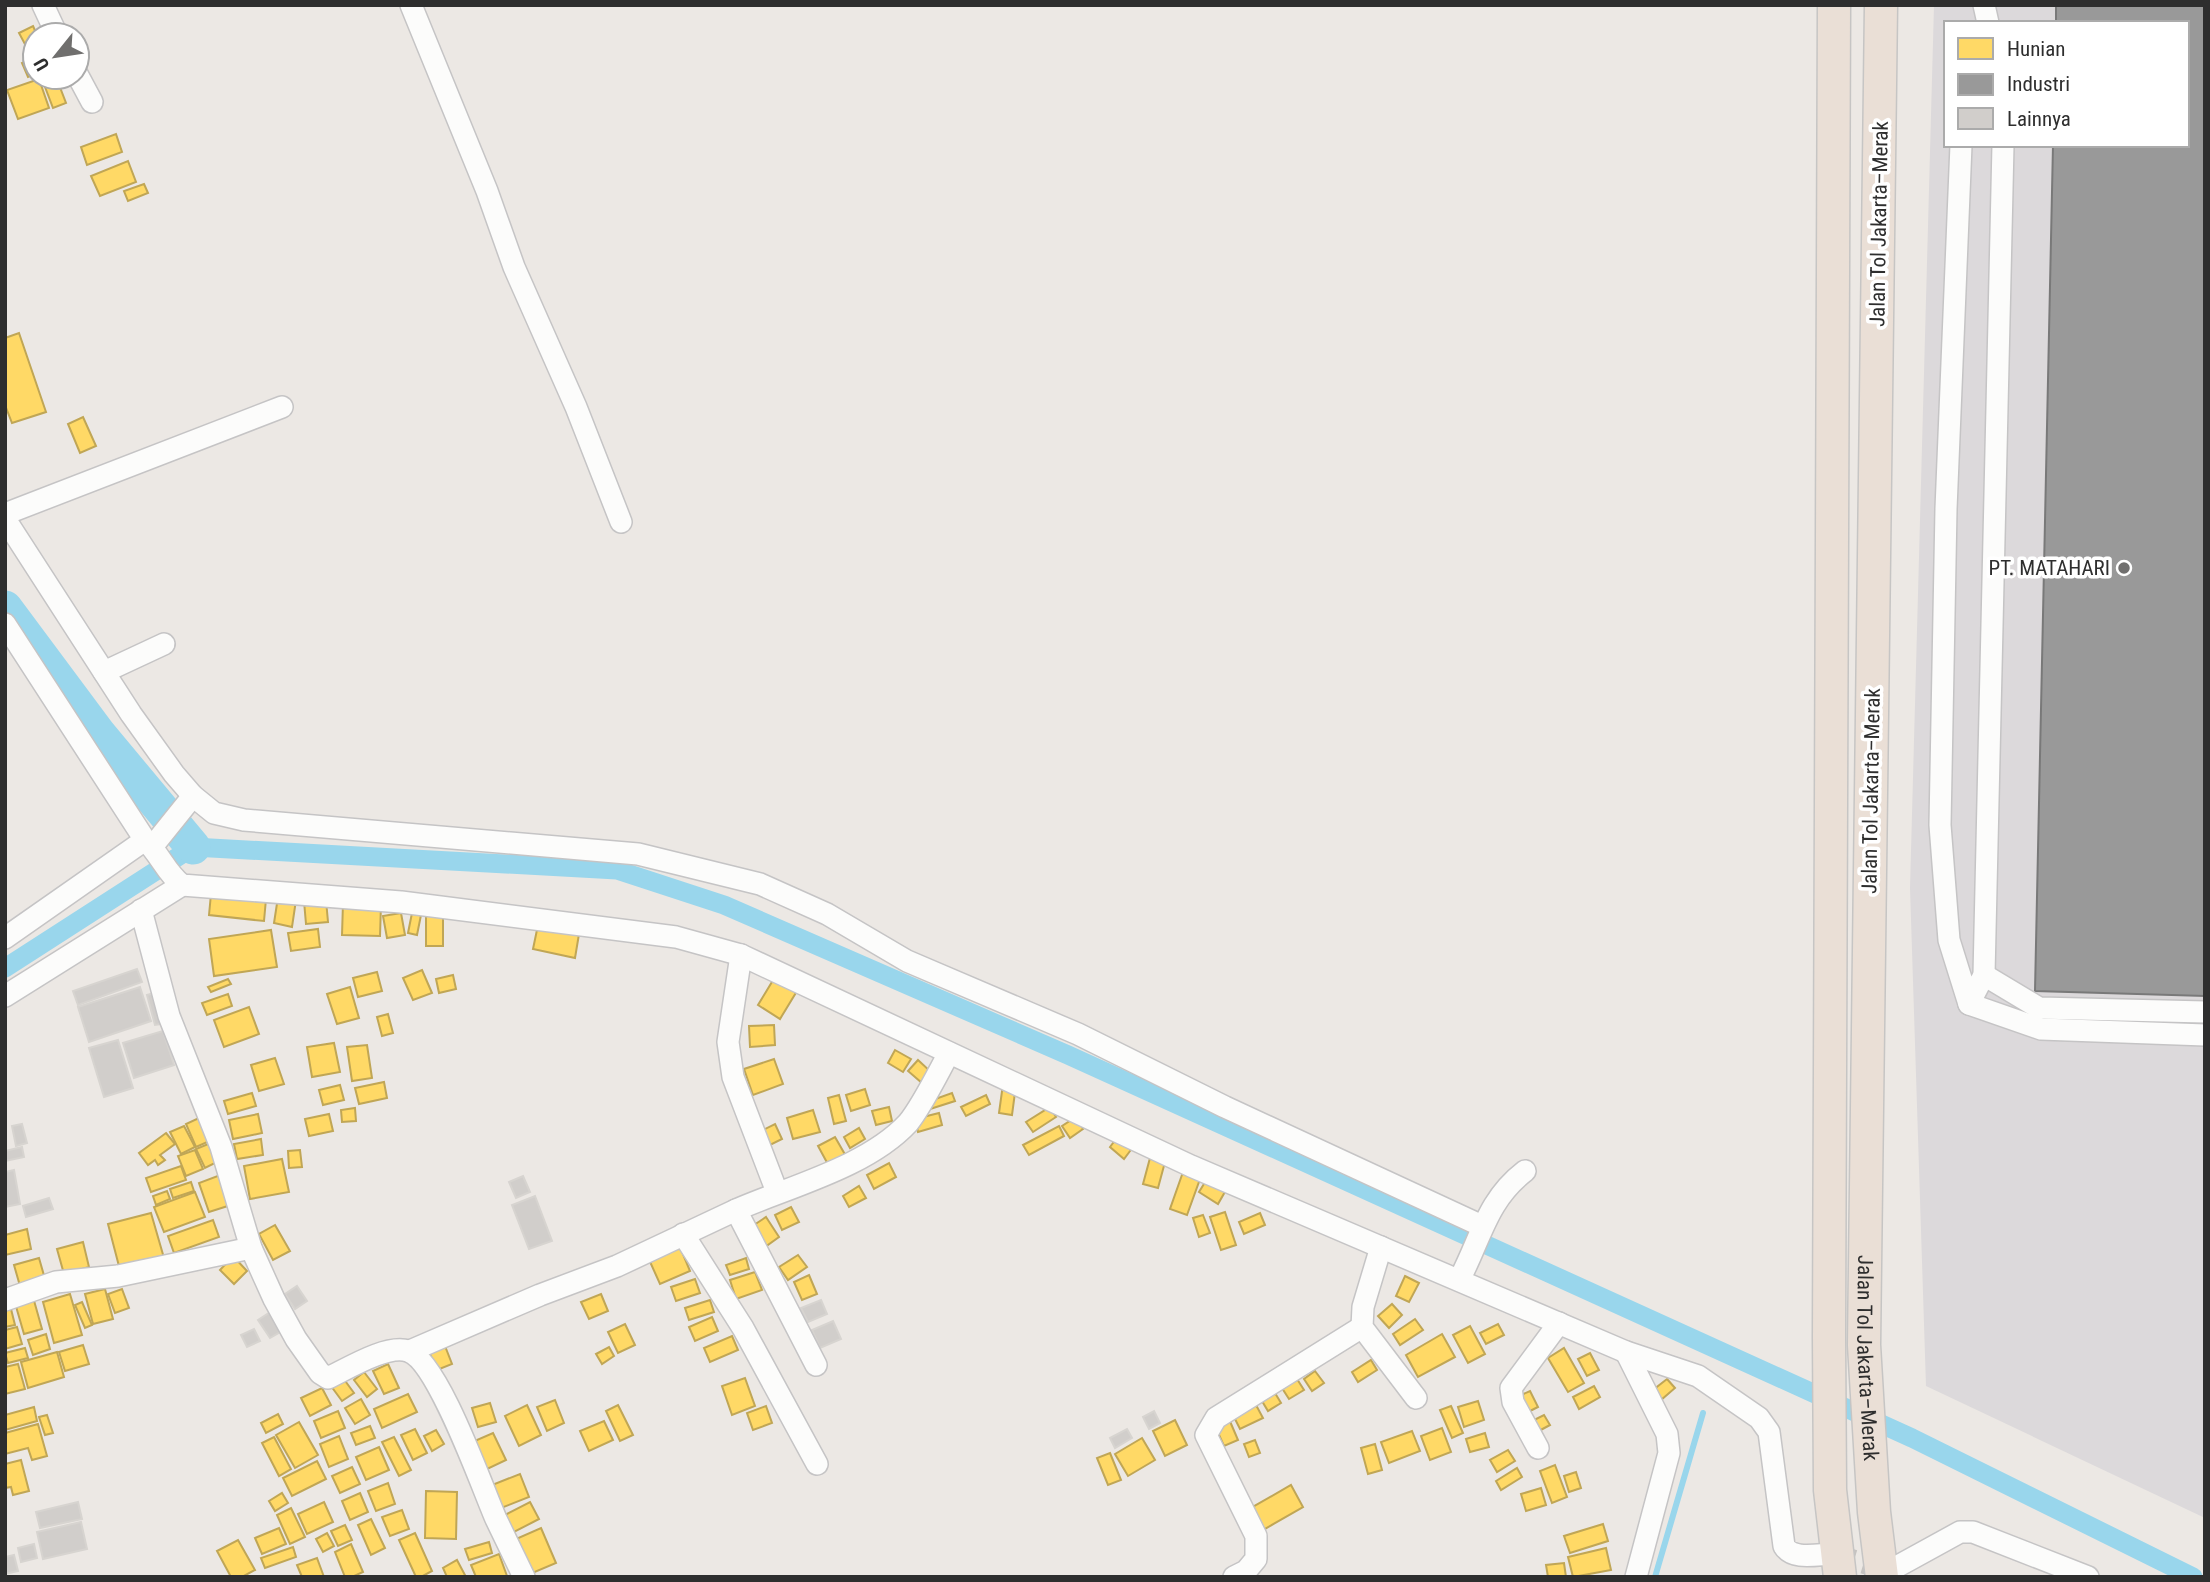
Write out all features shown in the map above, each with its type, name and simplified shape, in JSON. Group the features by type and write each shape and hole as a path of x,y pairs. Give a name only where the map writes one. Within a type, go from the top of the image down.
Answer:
{"highway":[{"name":"Jalan Tol Jakarta–Merak","path":"1835,5 1829,1337 1830,1490 1837,1565"},
{"name":"Jalan Tol Jakarta–Merak","path":"1881,5 1864,1345 1874,1512 1885,1574"}],"street":[{"path":"43,5 50,21"},
{"path":"411,5 488,191 514,267 576,407 621,522"},
{"path":"86,91 92,102"},
{"path":"1961,147 1946,509 1940,825 1949,940 1969,1004"},
{"path":"1969,1004 1984,975 2003,147"},
{"path":"282,408 5,516 189,801 215,813 244,820 638,854 760,884 827,914 907,961 1077,1034 1481,1231"},
{"path":"5,624 177,882"},
{"path":"104,672 164,644"},
{"path":"5,938 153,845 189,801"},
{"path":"5,996 141,910 177,882 443,908 676,937 741,955 1191,1166 1381,1247 1462,1275 1559,1323 1626,1352 1699,1376 1759,1418 1769,1432 1784,1546 1792,1554 1837,1565"},
{"path":"141,910 169,1016 221,1147 251,1248 296,1339 320,1373 328,1378 381,1353 400,1349 410,1351 426,1367 452,1413 496,1519 524,1577"},
{"path":"741,955 728,1042 733,1077 776,1192"},
{"path":"1984,975 2039,1008 2205,1012"},
{"path":"1969,1004 2041,1029 2205,1035"},
{"path":"410,1351 540,1295 617,1266 776,1192 859,1160 886,1142 909,1121 949,1053"},
{"path":"1462,1275 1481,1231 1508,1184 1525,1171"},
{"path":"736,1210 816,1364"},
{"path":"683,1234 743,1328 817,1464"},
{"path":"1381,1247 1363,1307 1362,1327 1416,1398"},
{"path":"5,1300 56,1282 118,1276 251,1248"},
{"path":"1538,1448 1513,1402 1511,1388 1559,1323"},
{"path":"1234,1577 1246,1571 1256,1559 1256,1536 1206,1435 1216,1418 1362,1327"},
{"path":"1626,1352 1667,1434 1669,1453 1636,1577"},
{"path":"1885,1574 1960,1532 1973,1532 2088,1577"}],"shaded area":[{"path":"1934,5 2205,5 2205,1518 1926,1386 1910,888"}],"building: Hunian":[{"path":"21,85 21,91 43,91 49,108 18,119 7,90"},
{"path":"47,91 61,91 66,103 53,108"},
{"path":"116,134 122,152 87,165 81,147"},
{"path":"128,161 136,182 100,196 91,176"},
{"path":"144,184 148,193 128,201 124,191"},
{"path":"19,333 46,412 12,423 5,405 5,338"},
{"path":"83,417 96,446 80,453 68,424"},
{"path":"211,894 266,899 264,921 209,915"},
{"path":"278,897 296,900 292,927 274,923"},
{"path":"326,900 328,922 306,924 304,901"},
{"path":"343,903 381,904 380,936 342,935"},
{"path":"401,913 405,935 387,938 383,916"},
{"path":"412,913 421,915 417,935 408,933"},
{"path":"426,916 443,916 443,946 426,946"},
{"path":"538,925 579,934 575,958 533,949"},
{"path":"318,929 320,947 291,951 288,933"},
{"path":"271,930 277,967 214,976 209,939"},
{"path":"422,970 432,993 413,1000 403,978"},
{"path":"377,972 382,991 358,997 353,978"},
{"path":"453,975 456,989 439,993 436,979"},
{"path":"775,977 797,991 780,1019 758,1005"},
{"path":"228,979 231,984 211,992 208,987"},
{"path":"350,987 359,1018 337,1024 327,994"},
{"path":"228,994 232,1006 207,1015 202,1003"},
{"path":"249,1007 259,1034 224,1047 214,1020"},
{"path":"388,1014 393,1033 382,1036 377,1017"},
{"path":"774,1025 775,1045 750,1047 749,1026"},
{"path":"334,1043 340,1072 312,1077 307,1047"},
{"path":"367,1045 372,1078 352,1081 347,1047"},
{"path":"895,1050 911,1059 903,1072 888,1063"},
{"path":"275,1058 284,1084 259,1091 251,1065"},
{"path":"774,1059 783,1084 753,1095 744,1069"},
{"path":"918,1060 931,1072 922,1083 908,1071"},
{"path":"384,1082 387,1098 359,1104 355,1088"},
{"path":"1003,1084 1016,1085 1012,1115 999,1113"},
{"path":"340,1085 344,1100 323,1105 319,1090"},
{"path":"865,1089 870,1105 851,1111 846,1095"},
{"path":"252,1093 256,1106 228,1114 224,1101"},
{"path":"952,1093 955,1101 927,1110 924,1103"},
{"path":"839,1095 846,1121 834,1124 828,1098"},
{"path":"986,1095 990,1104 966,1116 961,1107"},
{"path":"889,1107 892,1121 876,1125 872,1111"},
{"path":"1050,1107 1056,1117 1033,1132 1026,1122"},
{"path":"355,1108 356,1121 342,1122 341,1110"},
{"path":"813,1110 820,1132 793,1139 787,1118"},
{"path":"939,1113 942,1125 918,1132 915,1119"},
{"path":"258,1114 262,1133 233,1139 229,1120"},
{"path":"329,1114 333,1131 309,1136 305,1119"},
{"path":"201,1117 212,1140 196,1147 186,1124"},
{"path":"1076,1117 1083,1129 1070,1138 1062,1126"},
{"path":"775,1124 782,1139 766,1147 759,1132"},
{"path":"184,1126 195,1147 181,1154 170,1132"},
{"path":"1059,1126 1064,1136 1029,1155 1023,1145"},
{"path":"859,1128 865,1139 850,1148 844,1137"},
{"path":"166,1133 175,1144 160,1155 165,1160 158,1165 155,1160 148,1165 139,1153"},
{"path":"1119,1135 1133,1147 1124,1159 1110,1147"},
{"path":"835,1137 847,1158 830,1168 818,1146"},
{"path":"261,1139 263,1155 237,1159 234,1144"},
{"path":"213,1142 221,1160 205,1168 196,1149"},
{"path":"195,1150 203,1169 186,1176 178,1156"},
{"path":"300,1150 302,1167 289,1168 288,1151"},
{"path":"1150,1158 1165,1162 1158,1188 1143,1184"},
{"path":"282,1159 289,1192 250,1199 244,1166"},
{"path":"889,1163 896,1177 874,1189 867,1175"},
{"path":"181,1166 186,1180 151,1192 146,1178"},
{"path":"1183,1172 1200,1179 1187,1215 1170,1209"},
{"path":"223,1174 234,1204 209,1212 199,1183"},
{"path":"1207,1179 1226,1190 1218,1204 1199,1192"},
{"path":"191,1182 194,1191 173,1198 170,1189"},
{"path":"859,1186 866,1198 849,1207 843,1196"},
{"path":"167,1191 170,1199 156,1205 153,1196"},
{"path":"195,1192 205,1217 164,1232 154,1207"},
{"path":"791,1207 799,1222 782,1230 775,1215"},
{"path":"1225,1212 1236,1245 1221,1250 1210,1217"},
{"path":"151,1213 164,1258 120,1270 108,1224"},
{"path":"1260,1213 1265,1225 1244,1234 1239,1222"},
{"path":"1203,1215 1210,1233 1199,1237 1193,1218"},
{"path":"766,1217 779,1237 765,1247 751,1227"},
{"path":"213,1220 219,1237 174,1253 168,1236"},
{"path":"275,1225 290,1251 273,1260 259,1234"},
{"path":"27,1229 31,1249 5,1255 5,1235"},
{"path":"83,1242 89,1267 64,1274 57,1249"},
{"path":"678,1242 690,1271 660,1284 647,1255"},
{"path":"798,1255 807,1267 788,1280 779,1267"},
{"path":"233,1256 247,1271 234,1284 220,1270"},
{"path":"39,1258 45,1279 20,1286 14,1265"},
{"path":"746,1258 749,1269 730,1275 726,1265"},
{"path":"755,1272 762,1290 736,1299 730,1280"},
{"path":"809,1275 817,1294 802,1300 794,1282"},
{"path":"1405,1276 1419,1283 1409,1302 1396,1296"},
{"path":"695,1279 700,1293 676,1301 671,1287"},
{"path":"105,1289 113,1319 93,1324 85,1294"},
{"path":"122,1289 129,1308 115,1313 108,1294"},
{"path":"70,1294 82,1335 54,1343 43,1302"},
{"path":"601,1294 608,1311 589,1319 581,1302"},
{"path":"33,1297 42,1329 24,1334 15,1303"},
{"path":"710,1300 714,1312 689,1320 685,1308"},
{"path":"82,1302 92,1325 85,1328 75,1305"},
{"path":"1392,1304 1402,1315 1389,1328 1378,1316"},
{"path":"10,1305 15,1325 5,1327 5,1306"},
{"path":"712,1317 718,1331 695,1341 689,1327"},
{"path":"1415,1319 1423,1330 1400,1345 1393,1334"},
{"path":"625,1324 635,1345 618,1353 608,1332"},
{"path":"1498,1324 1504,1335 1486,1344 1480,1333"},
{"path":"1470,1326 1485,1354 1468,1363 1453,1335"},
{"path":"17,1327 22,1344 5,1349 5,1330"},
{"path":"46,1334 50,1349 33,1355 28,1340"},
{"path":"1442,1334 1455,1357 1418,1377 1406,1355"},
{"path":"732,1336 738,1350 710,1362 704,1348"},
{"path":"83,1345 89,1364 65,1371 59,1352"},
{"path":"445,1346 452,1364 437,1370 429,1352"},
{"path":"609,1347 614,1356 602,1364 596,1354"},
{"path":"25,1348 28,1358 8,1363 5,1353"},
{"path":"1564,1348 1584,1383 1568,1392 1548,1358"},
{"path":"57,1352 64,1377 28,1388 21,1362"},
{"path":"1590,1353 1599,1370 1587,1376 1578,1359"},
{"path":"1371,1360 1377,1370 1358,1382 1352,1372"},
{"path":"18,1364 25,1389 5,1394 5,1367"},
{"path":"388,1364 399,1388 384,1394 373,1371"},
{"path":"1315,1371 1324,1383 1312,1391 1304,1379"},
{"path":"364,1372 377,1389 367,1397 354,1380"},
{"path":"343,1378 354,1393 342,1401 331,1386"},
{"path":"745,1378 755,1406 732,1415 722,1386"},
{"path":"1297,1379 1304,1390 1289,1399 1282,1388"},
{"path":"1667,1379 1675,1388 1661,1400 1653,1390"},
{"path":"1594,1386 1600,1397 1579,1409 1573,1397"},
{"path":"322,1388 331,1405 310,1416 301,1398"},
{"path":"1530,1391 1538,1407 1526,1413 1519,1396"},
{"path":"1275,1393 1281,1403 1268,1411 1262,1401"},
{"path":"408,1394 417,1412 382,1428 374,1409"},
{"path":"361,1399 370,1415 355,1424 345,1408"},
{"path":"555,1400 564,1423 547,1431 537,1407"},
{"path":"1478,1401 1484,1420 1464,1427 1458,1407"},
{"path":"490,1403 496,1422 478,1427 472,1408"},
{"path":"527,1405 541,1435 519,1446 505,1416"},
{"path":"618,1405 633,1435 620,1441 606,1411"},
{"path":"1256,1405 1263,1418 1240,1429 1233,1415"},
{"path":"766,1406 772,1423 753,1430 747,1413"},
{"path":"1451,1406 1463,1433 1452,1438 1440,1410"},
{"path":"34,1407 37,1421 5,1430 5,1415"},
{"path":"338,1411 345,1428 321,1438 314,1421"},
{"path":"278,1414 283,1424 266,1433 261,1423"},
{"path":"47,1415 53,1433 45,1435 39,1417"},
{"path":"1544,1415 1550,1425 1537,1432 1532,1421"},
{"path":"1229,1419 1238,1440 1224,1446 1215,1426"},
{"path":"1175,1420 1187,1445 1165,1456 1153,1431"},
{"path":"604,1421 613,1440 589,1451 580,1431"},
{"path":"299,1422 318,1455 295,1468 276,1435"},
{"path":"38,1424 47,1456 32,1460 28,1448 5,1454 5,1433"},
{"path":"370,1426 375,1438 356,1445 351,1433"},
{"path":"1442,1428 1451,1452 1430,1460 1421,1436"},
{"path":"415,1429 427,1453 413,1460 401,1435"},
{"path":"436,1430 444,1444 432,1451 424,1436"},
{"path":"1412,1431 1420,1451 1389,1463 1381,1442"},
{"path":"493,1433 506,1460 483,1471 470,1443"},
{"path":"1485,1433 1489,1447 1470,1452 1466,1439"},
{"path":"339,1436 348,1459 329,1467 320,1444"},
{"path":"274,1437 291,1469 279,1476 262,1443"},
{"path":"394,1437 411,1470 399,1476 382,1442"},
{"path":"1142,1438 1155,1460 1128,1476 1115,1454"},
{"path":"1255,1440 1260,1453 1249,1457 1244,1444"},
{"path":"1375,1444 1382,1470 1368,1474 1361,1448"},
{"path":"379,1447 389,1470 366,1480 356,1457"},
{"path":"1508,1450 1515,1461 1497,1472 1490,1460"},
{"path":"1110,1453 1121,1480 1108,1485 1097,1458"},
{"path":"21,1460 29,1491 13,1495 11,1487 5,1488 5,1464"},
{"path":"317,1461 326,1479 292,1496 283,1478"},
{"path":"1555,1465 1567,1497 1552,1503 1540,1471"},
{"path":"352,1467 360,1484 340,1493 332,1476"},
{"path":"1517,1468 1522,1477 1501,1490 1496,1481"},
{"path":"1576,1472 1581,1488 1569,1492 1564,1476"},
{"path":"520,1474 529,1497 496,1510 487,1487"},
{"path":"388,1483 395,1504 376,1511 368,1491"},
{"path":"1291,1485 1303,1507 1263,1530 1251,1508"},
{"path":"1541,1488 1546,1505 1526,1511 1521,1494"},
{"path":"426,1491 457,1492 456,1539 425,1538"},
{"path":"282,1493 288,1503 275,1511 269,1501"},
{"path":"360,1493 368,1512 350,1520 342,1501"},
{"path":"324,1502 333,1522 307,1534 298,1514"},
{"path":"530,1502 539,1519 512,1533 503,1516"},
{"path":"291,1508 305,1537 290,1544 277,1515"},
{"path":"402,1510 409,1529 390,1536 382,1517"},
{"path":"371,1519 385,1548 371,1555 358,1525"},
{"path":"1603,1524 1608,1541 1570,1553 1564,1536"},
{"path":"345,1525 352,1540 338,1546 331,1531"},
{"path":"279,1528 286,1544 262,1554 255,1538"},
{"path":"541,1528 556,1563 530,1574 516,1539"},
{"path":"327,1533 334,1546 323,1552 316,1539"},
{"path":"415,1533 432,1571 421,1577 416,1577 399,1540"},
{"path":"238,1540 255,1570 242,1577 231,1577 217,1551"},
{"path":"489,1542 492,1553 469,1560 465,1549"},
{"path":"351,1544 363,1572 345,1577 335,1552"},
{"path":"293,1547 296,1557 265,1568 261,1558"},
{"path":"1606,1548 1611,1570 1573,1577 1568,1557"},
{"path":"499,1554 507,1576 476,1577 471,1565"},
{"path":"317,1558 324,1577 302,1577 297,1565"},
{"path":"457,1560 466,1577 447,1577 443,1568"},
{"path":"1564,1563 1566,1577 1548,1577 1546,1565"}],"building: Industri":[{"name":"PT. MATAHARI","path":"2056,5 2205,5 2205,996 2035,991 2053,147 2189,147 2189,21 2056,21"}],"building: Lainnya":[{"path":"137,969 142,982 78,1005 73,991"},
{"path":"140,987 151,1021 89,1042 78,1007"},
{"path":"154,993 162,1024 155,1025 147,995"},
{"path":"163,1031 174,1065 134,1078 123,1043"},
{"path":"118,1040 133,1088 104,1097 89,1048"},
{"path":"22,1124 27,1143 16,1146 12,1126"},
{"path":"22,1147 24,1157 5,1161 5,1151"},
{"path":"14,1170 20,1204 5,1207 5,1172"},
{"path":"523,1176 530,1192 516,1198 509,1182"},
{"path":"535,1196 552,1241 529,1249 512,1205"},
{"path":"49,1198 53,1209 26,1217 23,1206"},
{"path":"297,1286 307,1301 295,1309 285,1294"},
{"path":"821,1300 827,1314 808,1322 801,1308"},
{"path":"272,1311 284,1330 270,1338 258,1320"},
{"path":"833,1321 841,1339 820,1348 812,1330"},
{"path":"254,1329 260,1341 247,1347 241,1335"},
{"path":"1154,1411 1160,1423 1149,1429 1143,1417"},
{"path":"1127,1429 1132,1438 1115,1448 1110,1438"},
{"path":"78,1502 82,1519 40,1528 36,1512"},
{"path":"81,1522 87,1549 43,1559 37,1532"},
{"path":"34,1544 37,1558 21,1562 18,1548"},
{"path":"14,1555 18,1571 5,1574 5,1557"}],"waterway":[{"path":"5,608 98,733 193,847"},
{"path":"5,968 193,847 617,870 724,905 1068,1055 1912,1438 2193,1577"},
{"path":"1655,1577 1703,1413"}],"tunnel":[{"path":"1834,1554 1889,1571"}],"place":[{"name":"PT. MATAHARI","path":"2124,568"}]}
